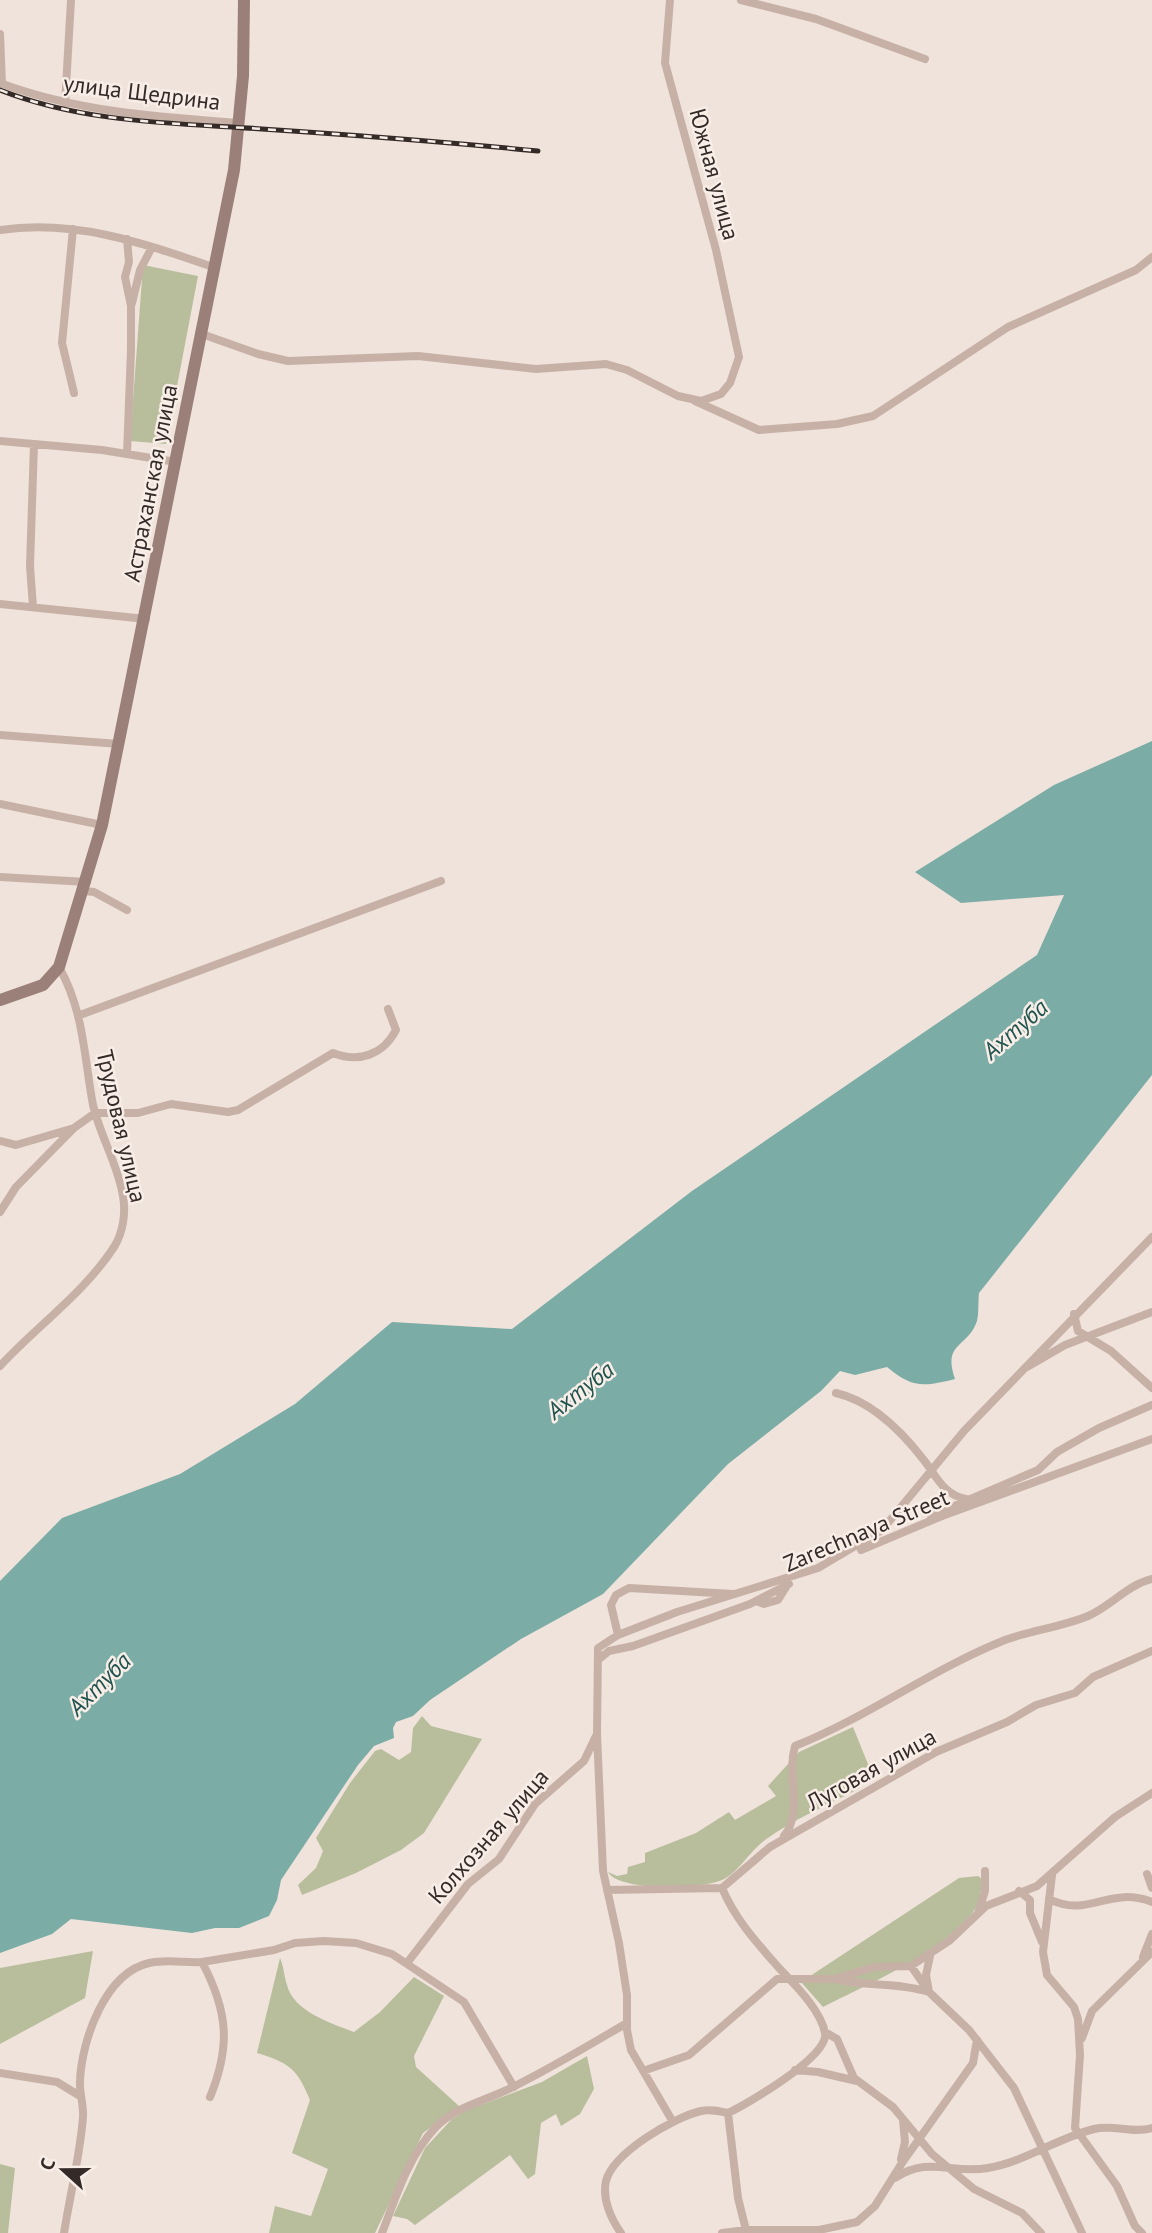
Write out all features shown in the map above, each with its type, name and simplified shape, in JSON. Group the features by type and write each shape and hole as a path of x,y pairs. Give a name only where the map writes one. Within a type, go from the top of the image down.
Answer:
{"main road":[{"name":"Астраханская улица","path":"59,967 102,825 176,462 199,333 234,170 240,123 244,0"},
{"path":"0,1000 43,985 59,967"}],"street":[{"path":"65,104 71,0"},
{"name":"Южная улица","path":"670,0 665,63 716,250 739,356 730,383 721,394 714,398 692,400"},
{"path":"741,0 816,19 925,59"},
{"path":"0,34 1,84"},
{"name":"улица Щедрина","path":"1,84 65,104 147,116 240,123"},
{"path":"0,230 73,229 103,232 213,267"},
{"path":"73,229 62,343 74,393"},
{"name":"Астраханская улица","path":"127,239 129,262 125,277 131,306"},
{"name":"Астраханская улица","path":"127,454 131,306 140,270 152,247"},
{"path":"199,333 258,354 288,361 418,356 536,369 606,364 627,370 678,396 759,430 837,424 873,416 1008,327 1136,270 1152,257"},
{"path":"0,441 127,454 176,462"},
{"path":"33,607 30,566 34,444"},
{"path":"0,604 145,619"},
{"path":"0,735 119,744"},
{"path":"0,804 102,825"},
{"path":"0,877 85,886 127,910"},
{"path":"80,1015 441,881"},
{"name":"Трудовая улица","path":"0,1366 93,1273 118,1238 123,1198 95,1113 80,1015 71,989 59,967"},
{"path":"0,1212 16,1187 74,1128 95,1113 138,1113 171,1104 228,1112 238,1110 333,1053 356,1058 376,1053 396,1030 388,1009"},
{"path":"0,1141 16,1145 74,1128"},
{"path":"818,1568 882,1530 931,1470 1021,1370 1152,1237"},
{"path":"1021,1370 1065,1345 1152,1312"},
{"path":"1074,1314 1078,1331 1111,1351 1152,1388"},
{"path":"836,1393 847,1396 891,1423 947,1490 966,1499"},
{"path":"896,1535 966,1499 1038,1469 1057,1452 1099,1428 1152,1405"},
{"name":"Zarechnaya Street","path":"598,1660 621,1646 664,1635 756,1601 790,1581 896,1535 1152,1439"},
{"path":"780,1841 789,1829 794,1813 790,1772 795,1746 831,1731 911,1686 1003,1640 1083,1618 1109,1605 1135,1585 1152,1579"},
{"path":"598,1660 598,1647 618,1635 677,1612 790,1581"},
{"path":"618,1635 611,1605 616,1595 629,1588 737,1595 756,1601"},
{"name":"Луговая улица","path":"722,1888 780,1841 936,1752 1007,1722 1037,1705 1075,1693 1093,1677 1152,1651"},
{"name":"Колхозная улица","path":"598,1660 597,1734 603,1871 627,1996 631,2050 673,2122"},
{"name":"Колхозная улица","path":"407,1963 468,1884 499,1859 536,1804 584,1761 597,1734"},
{"path":"835,1979 874,1967 911,1966 930,1956 978,1912 1019,1891 1037,1886 1115,1817 1152,1793"},
{"path":"978,1912 985,1891 985,1871"},
{"path":"1147,1874 1152,1888"},
{"path":"1043,1952 1052,1875"},
{"path":"607,1890 722,1888 743,1925 807,1998 825,2032 836,2039 848,2067 859,2082 901,2116 946,2167 974,2189 1022,2213 1041,2233"},
{"path":"1019,1891 1030,1900 1030,1913 1041,1938 1052,1984 1074,2007 1079,2047 1075,2116 1078,2134 1117,2186 1142,2233"},
{"path":"1049,1899 1070,1908 1114,1896 1152,1902"},
{"path":"1142,1960 1152,1934"},
{"path":"64,2233 83,2115 80,2096 83,2059 94,2021 99,2008 118,1984 131,1971 147,1963 202,1962 274,1950 295,1943 324,1941 373,1947 407,1963 464,2002 514,2087"},
{"path":"1079,2047 1092,2011 1152,1952"},
{"path":"929,1992 926,1975 930,1956"},
{"path":"202,1962 223,2016 227,2037 222,2067 210,2097"},
{"path":"911,1966 929,1992 977,2040 1014,2088 1082,2233"},
{"path":"643,2071 689,2055 763,1988 777,1979 835,1979 863,1985 902,1985 929,1992"},
{"path":"382,2233 403,2180 420,2147 437,2126 459,2110 514,2087 627,2023"},
{"path":"621,2233 606,2200 609,2174 634,2147 673,2122 700,2111 728,2113 746,2105 814,2057 823,2045 825,2032"},
{"path":"839,2233 871,2210 973,2063 977,2040"},
{"path":"795,2070 836,2075 859,2082"},
{"path":"0,2073 57,2082 80,2096"},
{"path":"728,2113 738,2198 747,2231"},
{"path":"898,2169 905,2142 901,2116"},
{"path":"892,2179 911,2167 991,2168 1099,2128 1132,2131 1152,2127"},
{"path":"722,2233 800,2231 857,2222"}],"green space":[{"path":"143,265 198,276 166,444 130,441"},
{"path":"422,1716 431,1726 482,1739 424,1833 401,1850 356,1873 302,1895 298,1885 316,1868 323,1851 316,1838 350,1783 375,1751 381,1749 399,1760 411,1752 413,1728"},
{"path":"853,1727 870,1769 856,1780 860,1788 776,1832 759,1845 728,1877 712,1883 662,1887 628,1883 608,1872 617,1876 627,1874 628,1867 645,1862 645,1853 696,1833 729,1812 735,1820 776,1796 768,1786 799,1752"},
{"path":"978,1876 982,1879 977,1906 949,1936 929,1951 823,2007 801,1982 959,1878"},
{"path":"93,1951 85,1998 0,2044 0,1968"},
{"path":"280,1958 287,1985 297,2002 314,2015 354,2032 380,2012 414,1977 444,1996 414,2056 416,2067 459,2106 423,2133 375,2233 269,2233 275,2206 311,2216 328,2169 292,2153 310,2100 301,2081 291,2068 257,2053"},
{"path":"587,2056 594,2089 580,2114 561,2126 556,2114 541,2123 535,2174 528,2179 510,2155 415,2225 407,2219 393,2216 425,2148 452,2119 467,2110 542,2082"},
{"path":"0,2164 15,2168 8,2233 0,2233"}],"water":[{"name":"Ахтуба","path":"1152,741 1152,1075 979,1293 977,1321 952,1358 955,1379 918,1384 904,1379 887,1367 855,1375 840,1371 821,1391 728,1464 603,1594 521,1639 430,1700 413,1716 396,1722 393,1728 394,1738 374,1746 358,1765 281,1880 277,1900 269,1916 239,1928 215,1928 192,1933 71,1919 52,1934 0,1953 0,1581 62,1518 180,1474 295,1404 392,1322 512,1329 692,1191 1037,955 1064,895 961,903 915,872 1054,785"}],"railway":[{"path":"0,90 64,109 129,120 538,151"}]}
